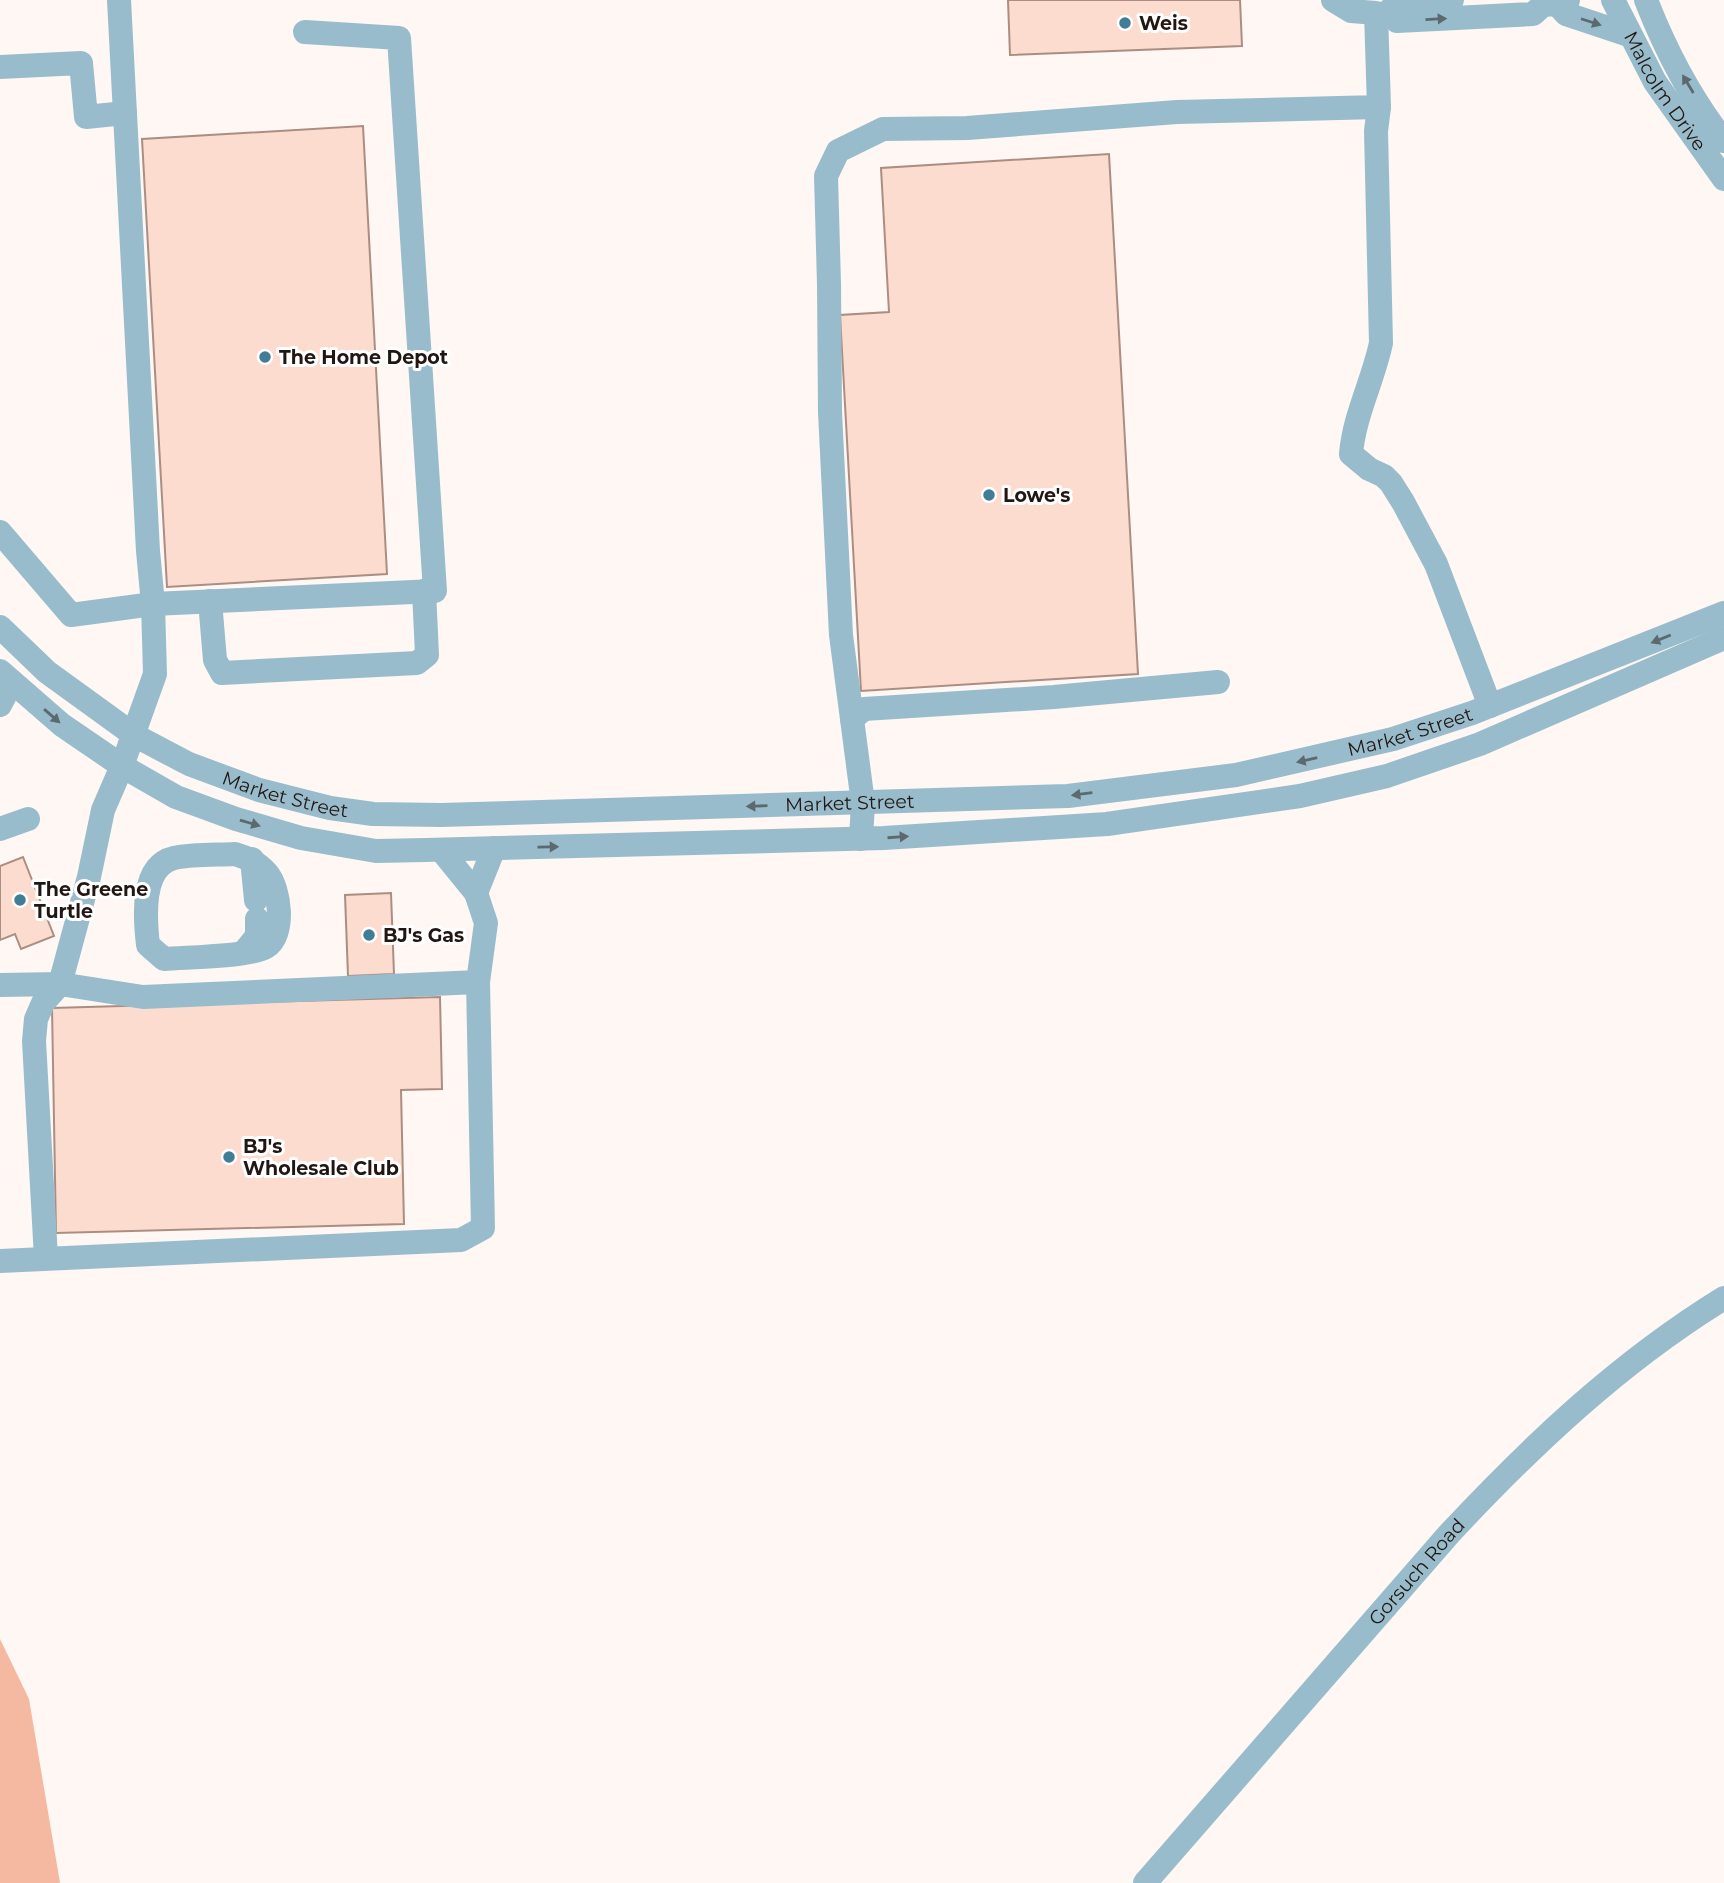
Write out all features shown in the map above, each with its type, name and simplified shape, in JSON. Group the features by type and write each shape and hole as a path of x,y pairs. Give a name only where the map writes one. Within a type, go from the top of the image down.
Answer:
{"street":[{"path":"46,1258 34,1041 36,1019 43,1003 60,984 89,877 103,810 134,735 155,674 119,0"},
{"path":"1334,0 1351,10 1383,12 1397,21 1534,14 1552,2 1566,14 1629,35"},
{"path":"1383,12 1396,4 1453,0"},
{"name":"Malcolm Drive","path":"1613,0 1655,82 1724,179"},
{"name":"Malcolm Drive","path":"1646,0 1674,61 1710,123 1724,141"},
{"path":"1383,12 1376,131 1381,343 1376,367 1353,436 1351,454 1369,469 1384,476 1403,502 1436,564 1490,706"},
{"path":"0,532 71,615 153,604 435,591 399,38 305,32"},
{"path":"0,67 81,63 86,117 125,113"},
{"path":"861,839 863,803 841,635 830,412 826,176 838,151 883,129 967,128 1177,112 1379,107"},
{"path":"210,601 215,660 222,673 375,666 417,663 427,655 424,591"},
{"name":"Market Street","path":"0,627 47,672 134,735 189,764 259,790 330,808 373,814 441,815 1068,796 1236,775 1393,739 1490,706 1724,613"},
{"name":"Market Street","path":"6,677 62,724 122,766 176,797 236,819 301,838 376,851 441,850 861,839 1107,824 1300,796 1387,776 1480,744 1724,638"},
{"path":"0,705 6,677"},
{"path":"852,719 864,709 1041,698 1218,682"},
{"path":"0,829 28,819"},
{"path":"476,892 494,848"},
{"path":"0,1261 461,1240 483,1228 478,982 486,923 476,892 441,850"},
{"path":"164,959 244,952 263,949 270,944 276,935 278,924 276,887 268,874 243,857 173,858 162,864 153,876 148,893 146,927 148,944 164,959 165,996"},
{"path":"243,857 257,909 257,936 244,952"},
{"path":"0,985 60,984 132,996 165,996 478,982"},
{"name":"Gorsuch Road","path":"1145,1883 1449,1534 1494,1486 1542,1438 1592,1394 1644,1352 1724,1298"}],"shaded area":[{"path":"0,1639 29,1699 60,1883 0,1883"}],"building":[{"name":"Weis","path":"1008,0 1240,0 1242,46 1010,55"},
{"name":"The Home Depot","path":"363,126 387,574 167,587 142,139"},
{"name":"Lowe's","path":"1109,154 1138,674 861,691 840,315 889,312 881,168"},
{"name":"The Greene Turtle","path":"23,857 54,936 21,949 15,934 0,940 0,866"},
{"name":"BJ's Gas","path":"391,893 394,974 348,976 345,895"},
{"name":"BJ's Wholesale Club","path":"440,997 442,1089 401,1090 404,1224 56,1233 52,1008"}],"place":[{"name":"Weis","path":"1125,23"},
{"name":"The Home Depot","path":"265,357"},
{"name":"Lowe's","path":"989,495"},
{"name":"The Greene Turtle","path":"20,900"},
{"name":"BJ's Gas","path":"369,935"},
{"name":"BJ's Wholesale Club","path":"229,1157"}]}
